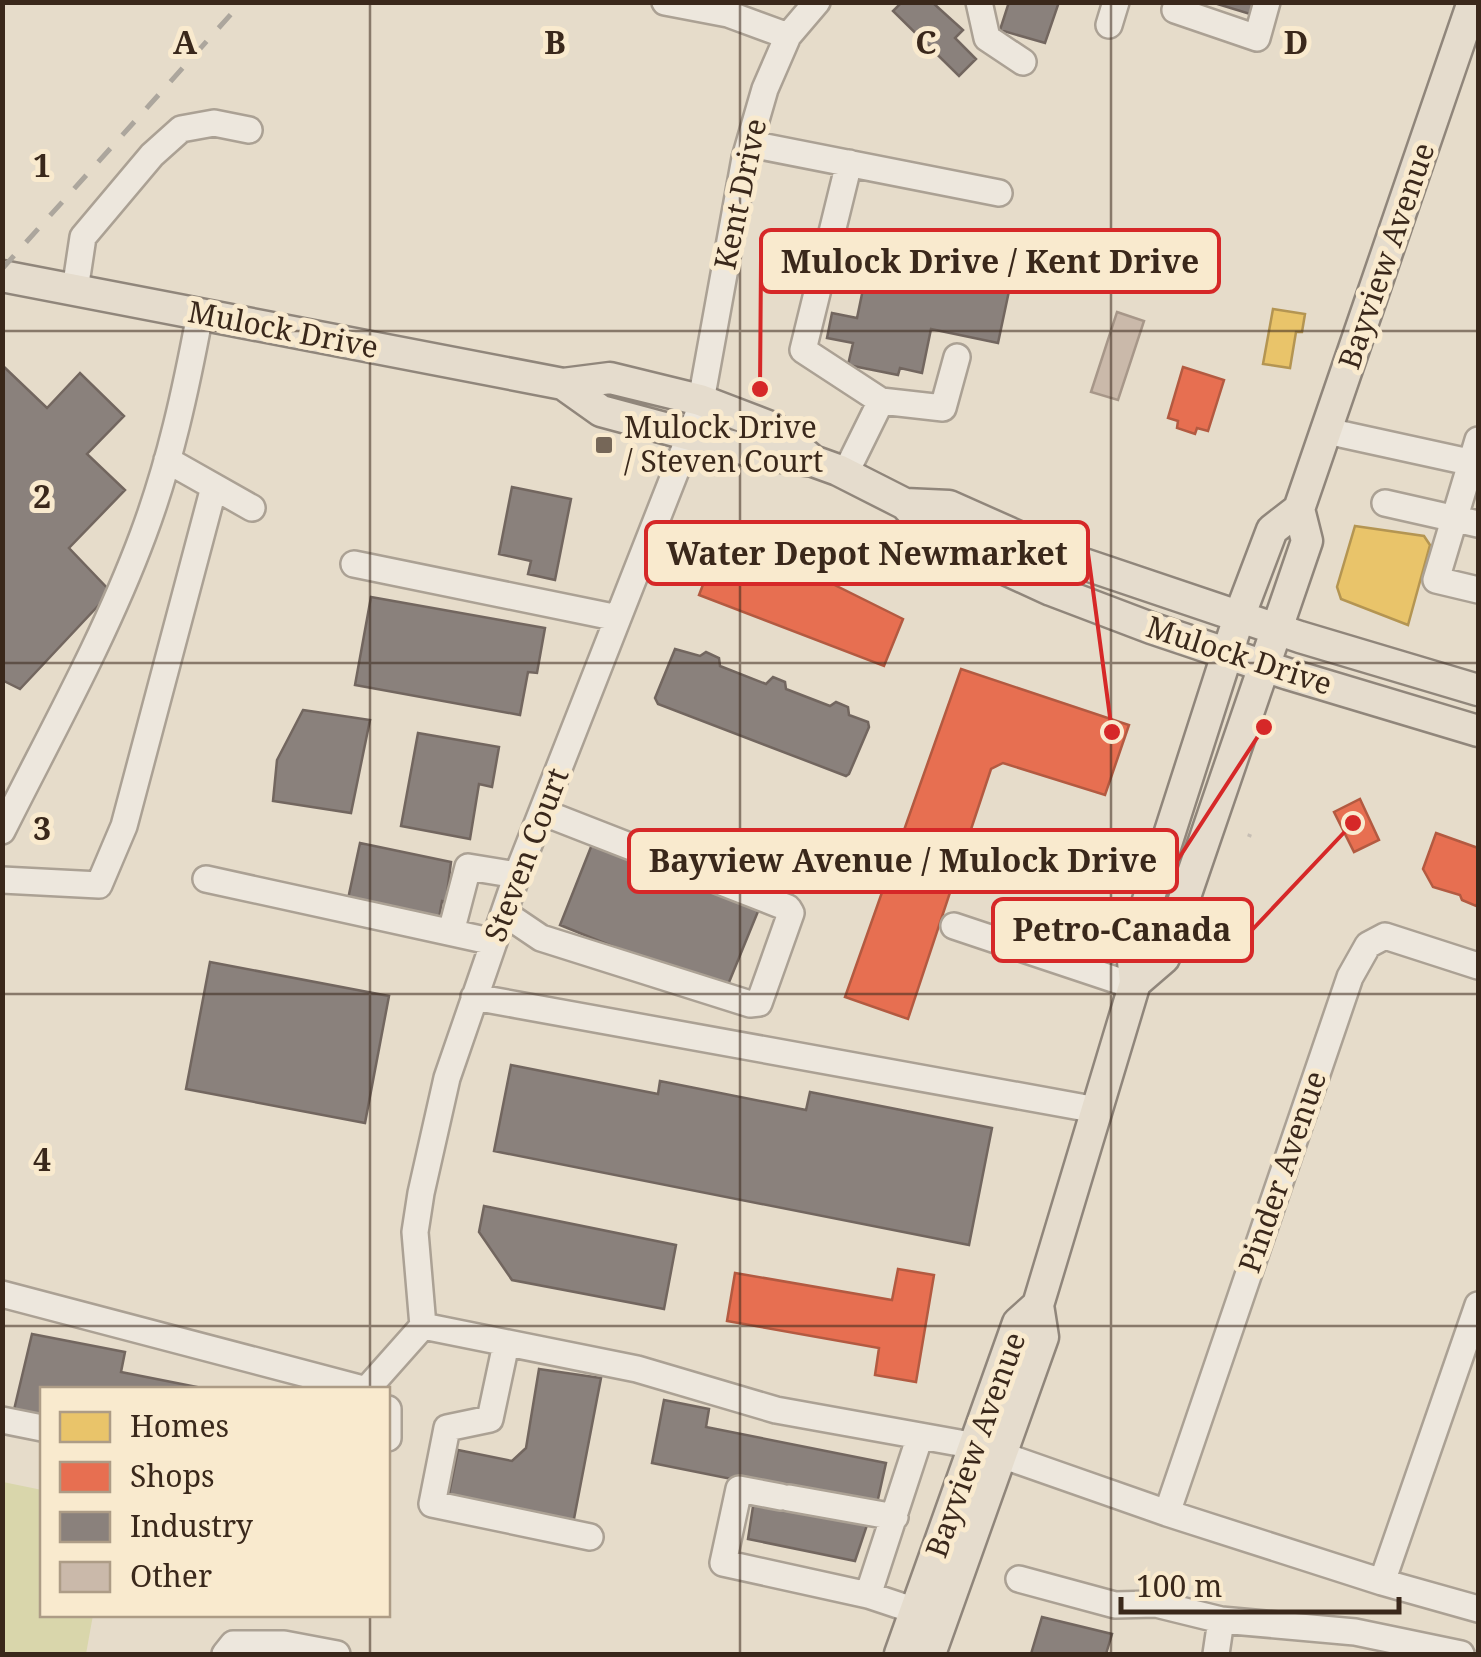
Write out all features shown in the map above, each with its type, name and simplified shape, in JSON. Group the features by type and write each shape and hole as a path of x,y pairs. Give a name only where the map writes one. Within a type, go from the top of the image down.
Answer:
{"main road":[{"name":"Bayview Avenue","path":"930,1654 988,1450 1018,1324 1038,1305 1134,985 1132,950 1239,617 1272,530 1299,509 1473,2"},
{"name":"Mulock Drive","path":"2,276 563,384 610,378 700,400 773,428 814,460 904,504 935,537 1051,590 1228,655 1478,731"},
{"name":"Mulock Drive","path":"563,384 602,411 765,454 814,460"},
{"name":"Mulock Drive","path":"904,504 949,506 1066,558 1239,617 1478,690"},
{"name":"Bayview Avenue","path":"1134,985 1164,958 1307,541 1299,509"},
{"name":"Bayview Avenue","path":"900,1654 988,1450"}],"street":[{"path":"664,2 728,14 788,36"},
{"name":"Kent Drive","path":"700,400 764,90 788,36 817,2"},
{"path":"979,2 987,38 1023,62"},
{"path":"1175,10 1257,38 1267,2"},
{"path":"76,290 83,237 166,142 181,129 214,123 250,130"},
{"path":"750,144 998,193"},
{"path":"849,164 803,350 881,401 943,408 957,357"},
{"path":"2,831 116,602 168,460 200,314"},
{"name":"Steven Court","path":"423,1326 415,1232 420,1193 447,1078 517,875 700,412 700,400"},
{"path":"845,474 881,401"},
{"path":"1327,431 1476,455 1466,522 1436,580 1478,590"},
{"path":"168,460 252,508"},
{"path":"2,880 99,885 124,826 214,487"},
{"path":"1385,503 1466,522"},
{"path":"354,564 618,618"},
{"path":"504,913 541,938 750,1004 759,1003 791,912 788,908 542,812"},
{"path":"451,932 468,867 517,875"},
{"path":"206,880 494,942"},
{"path":"954,926 1134,985"},
{"name":"Pinder Avenue","path":"1166,1513 1350,977 1368,946 1385,936 1478,966"},
{"path":"474,998 1096,1110"},
{"path":"2,1294 359,1387"},
{"path":"1382,1582 1478,1305"},
{"path":"369,1387 423,1326 637,1368 776,1410 988,1450 1166,1513 1478,1609"},
{"path":"506,1344 490,1420 447,1428 432,1504 590,1537"},
{"path":"2,1420 40,1428"},
{"path":"868,1595 920,1436"},
{"path":"894,1517 739,1489 723,1563 868,1595 916,1611"},
{"path":"1019,1580 1115,1605 1156,1604 1220,1620 1354,1632 1461,1654"},
{"path":"1216,1654 1220,1620"},
{"path":"225,1654 233,1644 284,1644 337,1654"}],"shaded area":[{"path":"3,1482 40,1490 40,1617 93,1617 86,1654 3,1654"}],"building: Homes":[{"path":"1273,309 1305,314 1302,332 1296,332 1290,368 1263,364"},
{"path":"1355,526 1424,536 1430,545 1408,625 1341,599 1337,587"}],"building: Shops":[{"path":"1183,367 1224,380 1208,431 1197,428 1195,434 1177,428 1178,421 1168,418"},
{"path":"742,539 903,619 884,666 699,595 719,543"},
{"path":"961,669 1129,725 1105,795 1003,763 991,769 908,1019 845,997"},
{"path":"1360,799 1379,840 1354,852 1334,812"},
{"path":"1436,833 1478,848 1476,906 1460,895 1433,887 1423,869"},
{"path":"898,1269 934,1275 916,1382 875,1375 879,1348 727,1321 735,1273 892,1300"}],"building: Industry":[{"path":"902,2 932,2 963,30 955,38 976,59 959,76 893,11"},
{"path":"1009,2 1059,2 1045,43 1000,30"},
{"path":"1211,2 1254,2 1250,14"},
{"path":"873,241 922,251 924,244 942,248 943,243 1016,258 998,343 931,329 922,373 900,368 898,375 848,365 853,343 827,338 832,313 857,318"},
{"path":"2,365 47,408 80,373 124,416 87,454 125,490 69,548 111,592 20,689 2,680"},
{"path":"512,487 571,499 555,580 528,574 531,561 499,554"},
{"path":"371,597 545,628 537,673 528,672 520,715 355,685"},
{"path":"675,649 700,656 706,652 719,658 720,666 766,684 773,677 785,682 786,689 830,706 836,702 848,707 849,715 868,722 869,727 849,774 658,704 655,698"},
{"path":"303,710 370,720 351,813 273,801 277,760"},
{"path":"418,733 499,747 492,787 479,784 470,839 401,826"},
{"path":"593,842 759,909 725,992 560,925"},
{"path":"360,843 451,862 446,902 442,901 439,918 348,899"},
{"path":"210,962 389,996 365,1123 186,1089"},
{"path":"511,1065 658,1094 660,1081 806,1110 810,1092 992,1128 969,1245 494,1151"},
{"path":"484,1206 676,1245 664,1309 512,1280 479,1232"},
{"path":"32,1334 125,1352 121,1372 197,1387 40,1387 40,1420 13,1414"},
{"path":"539,1369 601,1378 573,1524 448,1499 458,1450 512,1461 526,1448"},
{"path":"664,1400 709,1409 706,1427 886,1463 876,1508 652,1463"},
{"path":"754,1500 868,1522 855,1561 748,1539"},
{"path":"1042,1617 1112,1634 1106,1654 1031,1654"}],"building: Other":[{"path":"1117,312 1144,321 1118,400 1091,392"}],"railway":[{"path":"2,269 242,2"}],"place":[{"name":"Mulock Drive / Kent Drive","path":"760,389"},
{"name":"Mulock Drive / Steven Court","path":"604,445"},
{"name":"Bayview Avenue / Mulock Drive","path":"1264,727"},
{"name":"Water Depot Newmarket","path":"1112,732"},
{"name":"Petro-Canada","path":"1353,823"}]}
